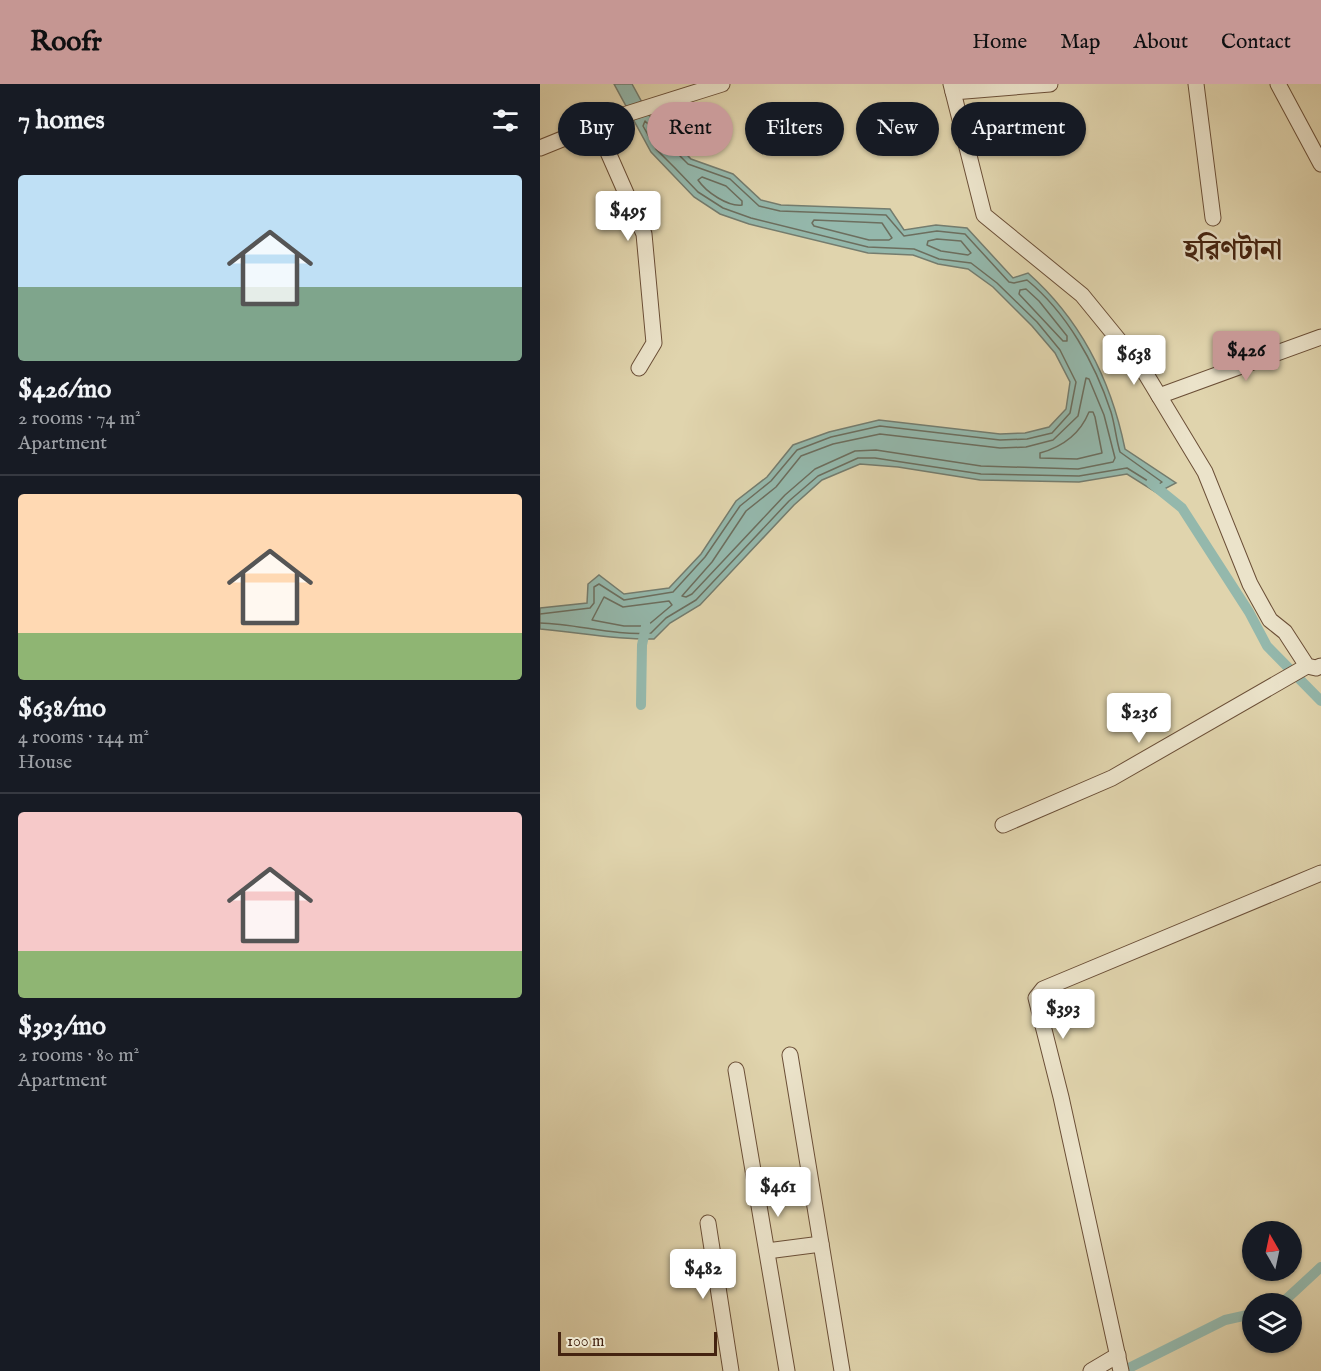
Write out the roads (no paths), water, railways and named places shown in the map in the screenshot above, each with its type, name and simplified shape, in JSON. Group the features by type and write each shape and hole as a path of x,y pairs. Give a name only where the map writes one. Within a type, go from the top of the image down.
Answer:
{"street":[{"path":"635,111 722,84"},
{"path":"1003,825 1112,778 1285,680 1314,666 1285,632 1270,620 1250,584 1205,472 1144,371 1082,295 984,215 952,88 1050,84"},
{"path":"1197,84 1213,218"},
{"path":"1278,84 1321,164"},
{"path":"540,148 558,141"},
{"path":"610,156 644,234 654,343 639,368"},
{"path":"1159,396 1321,337"},
{"path":"1121,1371 1061,1097 1036,998 1043,989 1321,873"},
{"path":"790,1055 842,1371"},
{"path":"736,1070 787,1371"},
{"path":"708,1223 731,1371"},
{"path":"767,1251 821,1244"},
{"path":"1091,1371 1118,1354"}],"water":[{"path":"614,84 632,84 647,111 647,145 635,123 635,102 624,102"},
{"path":"655,156 688,156 733,174 761,200 781,205 890,209 904,230 936,225 967,228 1013,278 1028,273 1064,311 1078,331 1102,375 1125,449 1176,483 1157,493 1127,474 1079,482 980,480 898,467 860,464 822,480 794,505 700,605 670,623 654,639 540,629 540,608 587,603 588,584 599,575 624,594 669,588 701,554 736,501 767,477 793,445 829,432 879,420 1000,434 1025,433 1049,427 1066,409 1070,382 1055,353 993,287 968,269 938,264 913,255 868,253 749,224 720,214 694,197"}],"waterway":[{"path":"1151,483 1182,508 1249,612 1267,646 1321,701"},
{"path":"641,705 642,645 646,626"},
{"path":"1293,1293 1321,1267"},
{"path":"1123,1371 1225,1320 1242,1316"}],"district":[{"name":"হরিণটানা","path":"1233,251"}]}
